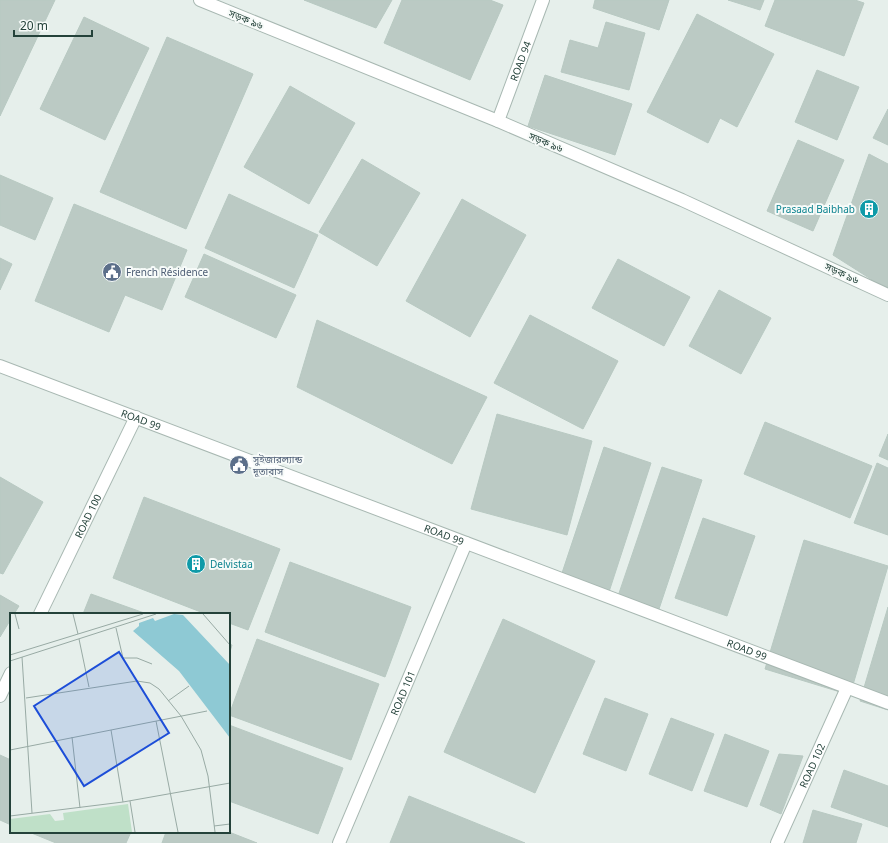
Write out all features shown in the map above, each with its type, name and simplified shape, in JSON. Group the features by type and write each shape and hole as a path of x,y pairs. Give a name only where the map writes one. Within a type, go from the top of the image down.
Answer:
{"street":[{"name":"সড়ক ৯৬","path":"200,0 498,121 682,200 888,294"},
{"name":"ROAD 94","path":"498,121 543,0"},
{"name":"ROAD 99","path":"0,366 888,703"},
{"name":"ROAD 100","path":"40,613 136,417"},
{"name":"ROAD 101","path":"339,843 466,543"},
{"path":"0,696 10,676"},
{"name":"ROAD 102","path":"777,843 847,688"}],"building":[{"path":"0,0 55,0 0,116"},
{"path":"304,0 392,0 376,28"},
{"path":"402,0 490,0 503,5 470,80 384,43"},
{"path":"595,0 669,0 659,30 593,8"},
{"path":"728,0 764,0 760,10"},
{"path":"775,0 855,0 864,3 844,56 765,26"},
{"path":"697,14 774,54 737,127 720,118 708,143 647,112"},
{"path":"84,17 149,48 105,140 40,109"},
{"path":"606,22 645,33 629,90 561,72 570,40 598,48"},
{"path":"167,37 253,74 186,229 100,192"},
{"path":"817,70 859,87 837,140 795,122"},
{"path":"545,75 632,104 615,155 528,126"},
{"path":"290,86 355,123 309,204 244,167"},
{"path":"888,109 888,145 873,138"},
{"path":"798,140 844,160 813,231 767,211"},
{"name":"Prasaad Baibhab","path":"869,154 888,164 888,290 833,255"},
{"path":"362,159 420,193 377,266 319,232"},
{"path":"0,175 53,198 35,240 0,225"},
{"path":"229,194 318,235 294,288 205,248"},
{"path":"462,199 526,235 470,337 406,301"},
{"name":"French Résidence","path":"74,204 187,250 162,310 125,295 109,332 35,301"},
{"path":"204,254 296,295 276,338 185,297"},
{"path":"0,258 12,264 0,290"},
{"path":"618,259 690,297 664,346 592,308"},
{"path":"719,290 771,318 741,374 689,346"},
{"path":"530,315 618,361 583,429 494,383"},
{"path":"317,320 487,397 452,464 297,387"},
{"path":"497,414 592,441 567,535 471,509"},
{"path":"765,422 872,466 850,518 744,474"},
{"path":"888,434 888,460 879,456"},
{"path":"604,447 651,463 607,598 559,582"},
{"path":"877,463 888,468 888,535 854,523"},
{"path":"662,467 702,480 657,615 616,602"},
{"path":"0,477 43,502 3,574 0,573"},
{"name":"Delvistaa","path":"144,497 280,549 248,630 230,623 230,613 203,613 113,578"},
{"path":"703,518 755,536 727,616 675,598"},
{"path":"804,540 888,566 850,695 765,669"},
{"path":"290,562 411,607 385,677 265,632"},
{"path":"91,594 144,613 83,613"},
{"path":"0,595 19,606 15,613 10,613 10,621 0,637"},
{"path":"888,607 888,710 860,701"},
{"path":"503,619 595,661 535,793 444,752"},
{"path":"257,639 379,684 351,760 230,715"},
{"path":"605,698 648,714 626,771 583,754"},
{"path":"671,718 714,734 692,791 649,774"},
{"path":"230,725 343,768 318,834 230,801"},
{"path":"725,734 769,751 747,807 704,791"},
{"path":"779,754 803,756 781,814 760,805"},
{"path":"0,755 10,760 10,825 0,820"},
{"path":"844,770 888,786 888,827 831,807"},
{"path":"409,796 525,843 390,843"},
{"path":"813,810 862,824 856,843 803,843"},
{"path":"230,832 257,843 162,843 166,833"},
{"path":"31,833 131,833 126,843 56,843"}],"place":[{"name":"Prasaad Baibhab","path":"869,209"},
{"name":"French Résidence","path":"112,272"},
{"name":"সুইজারল্যান্ড দূতাবাস","path":"239,465"},
{"name":"Delvistaa","path":"196,564"}]}
